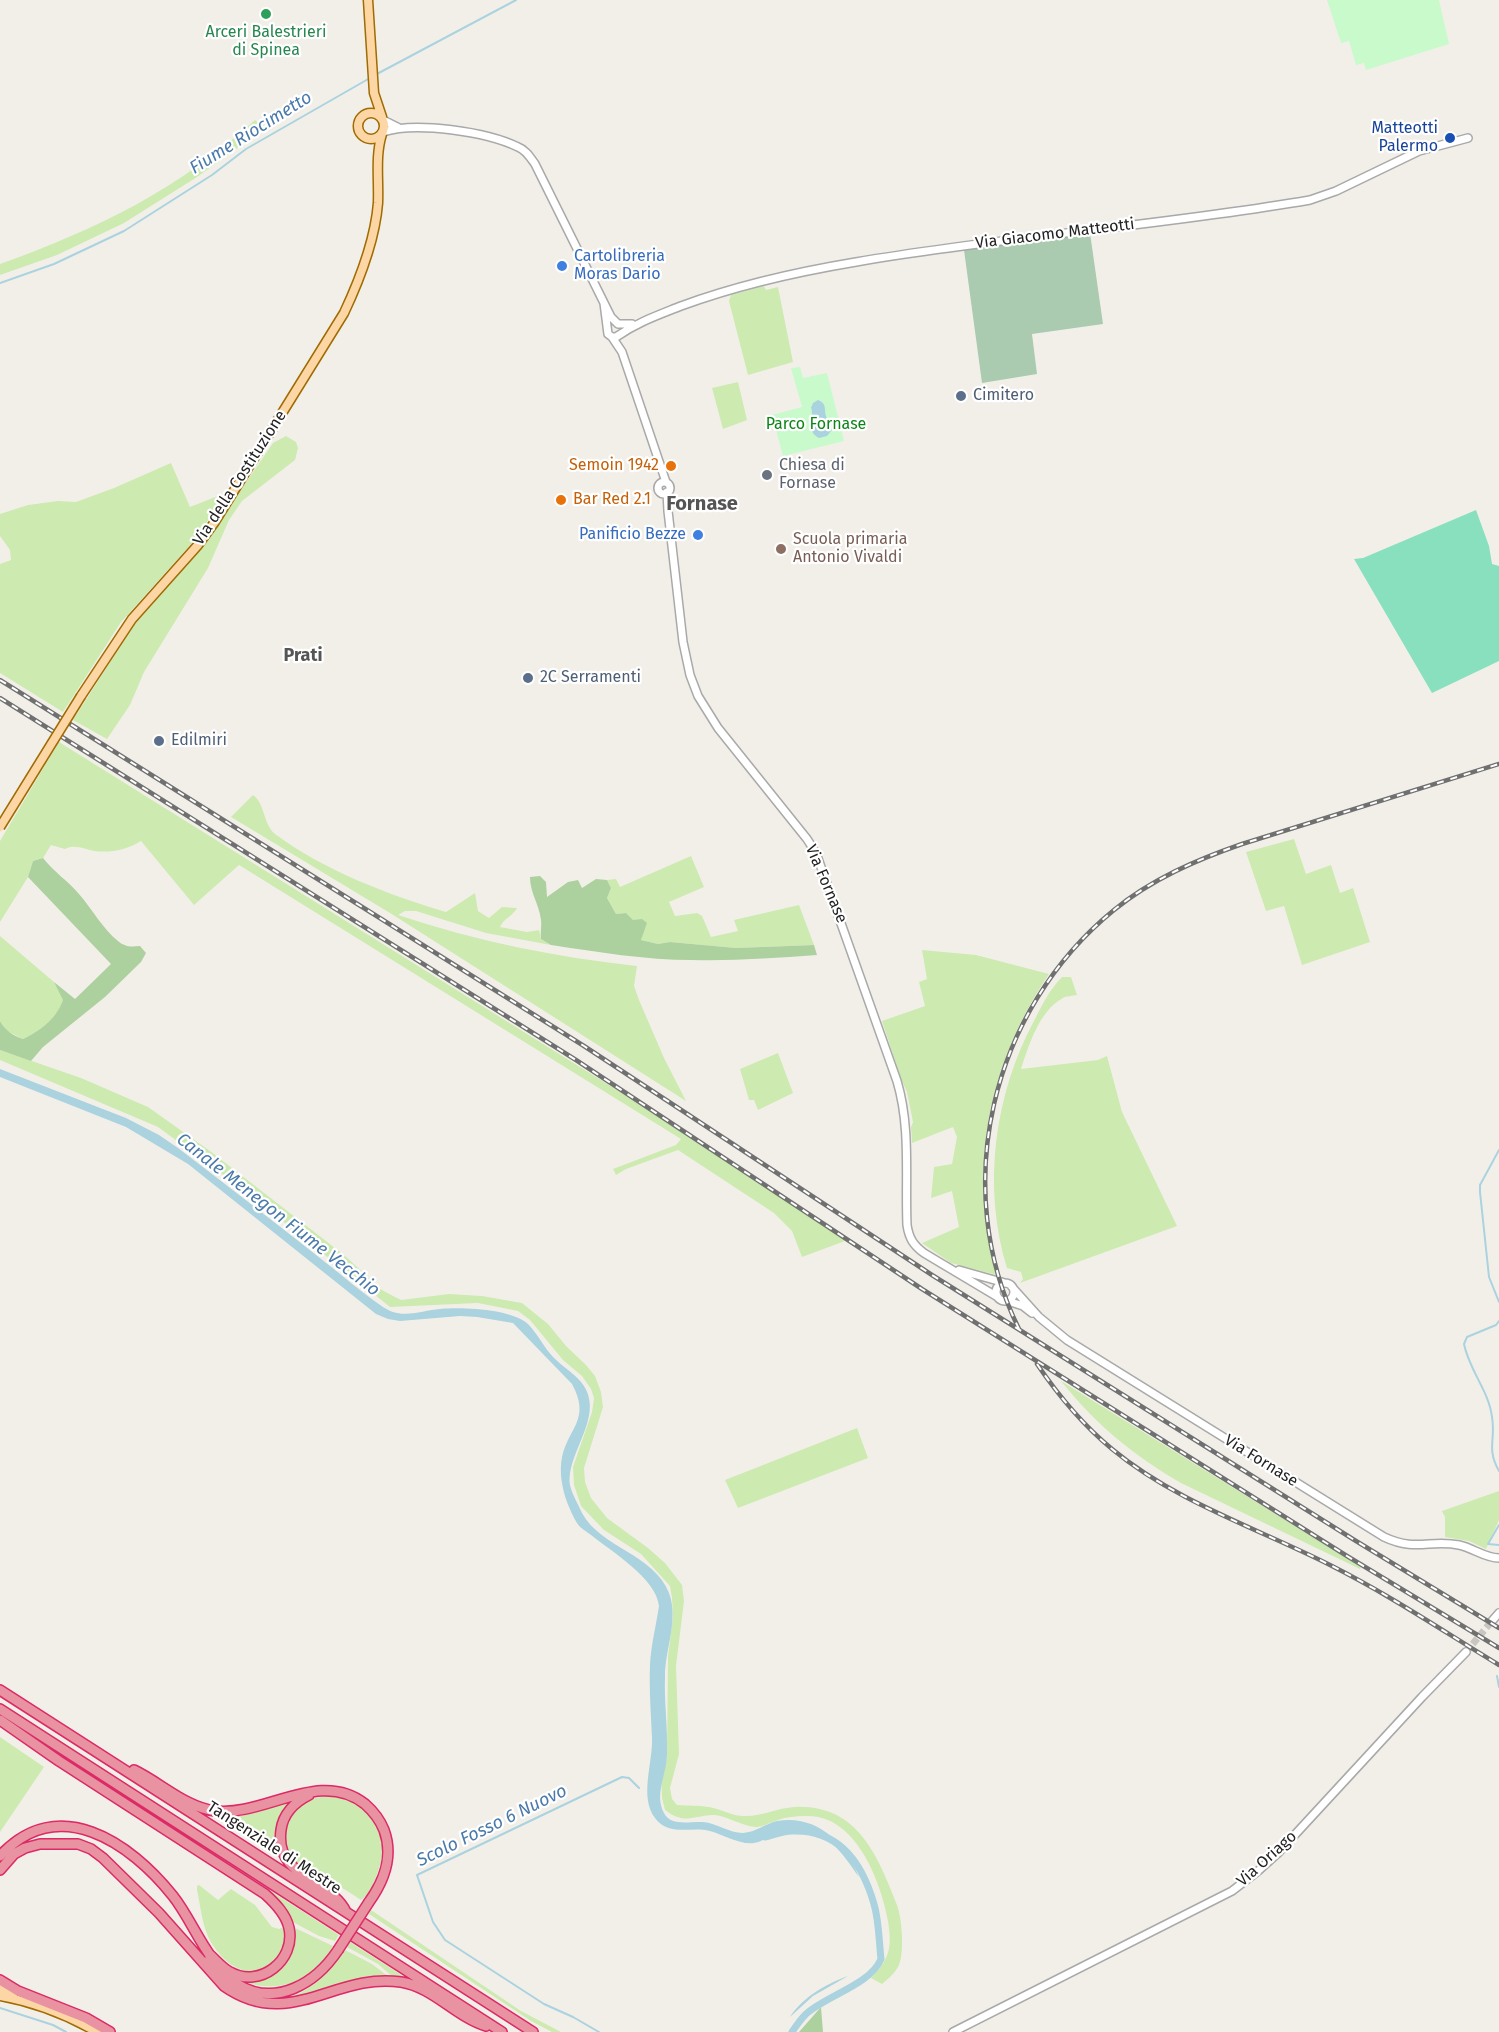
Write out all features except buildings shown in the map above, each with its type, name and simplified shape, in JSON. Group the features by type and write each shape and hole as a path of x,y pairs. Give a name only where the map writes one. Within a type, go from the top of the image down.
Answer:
{"highway":[{"name":"Tangenziale di Mestre","path":"0,1690 533,2032"},
{"name":"Tangenziale di Mestre","path":"0,1709 499,2030"},
{"path":"0,1720 59,1761 265,1894 279,1909 288,1925 290,1941 287,1952 276,1967 266,1974 244,1976 230,1972 209,1954"},
{"path":"98,1753 150,1778 190,1804 212,1810 227,1812 242,1810 298,1794 345,1793 359,1800 374,1813 384,1828 388,1862 381,1886 328,1964 311,1980 286,1991 272,1994 259,1992 247,1989 231,1980 194,1954"},
{"path":"317,1792 302,1799 286,1815 282,1825 281,1845 286,1857 297,1871 341,1901 346,1912"},
{"path":"0,1856 29,1833 52,1826 80,1827 111,1839 131,1854 173,1896 209,1954 231,1980"},
{"path":"0,1870 14,1854 24,1848 40,1844 78,1844 91,1849 159,1912 213,1975 235,1996 247,2003 274,2010 289,2009 355,1988 402,1982 423,1990 473,2022 499,2030"},
{"path":"0,1980 18,1991 86,2018 110,2032"}],"main road":[{"path":"364,137 372,139 382,133 382,118 374,88 368,0"},
{"path":"367,113 374,88"},
{"path":"378,161 359,130 358,123 367,113 376,113 382,118"},
{"name":"Via della Costituzione","path":"0,827 124,628 198,545 280,424 344,314 368,252 378,206 378,161 382,133"},
{"path":"294,406 310,379 311,369"},
{"path":"245,475 253,470 275,438"},
{"path":"0,1988 18,1999"},
{"path":"0,1996 18,1999 73,2019 97,2032"}],"street":[{"name":"Via Fornase","path":"382,118 401,129"},
{"name":"Via Fornase","path":"382,133 401,129 441,128 497,140 523,149 535,164 604,303 617,324 621,334 621,352"},
{"name":"Via Giacomo Matteotti","path":"621,334 637,323 708,296 754,283 833,266 1004,239 1310,200 1419,150 1468,138"},
{"name":"Via Fornase","path":"604,303 607,331 621,352 663,482 669,486 665,493 683,642 694,686 709,716 816,853 902,1098 906,1126 906,1225 909,1238 916,1247 1001,1301 1023,1306 1075,1345 1384,1537 1412,1546 1455,1544 1492,1558 1499,1558"},
{"name":"Via Giacomo Matteotti","path":"617,324 637,323"},
{"path":"608,327 617,324"},
{"path":"612,337 621,334"},
{"name":"Via Fornase","path":"948,1267 1009,1285 1039,1317"},
{"path":"996,1296 997,1287 1009,1285 1014,1294 1008,1301"},
{"path":"1492,1621 1499,1613"},
{"name":"Via Oriago","path":"953,2032 1232,1891 1278,1853 1466,1652"}],"green space":[{"path":"1327,0 1439,0 1449,44 1366,70 1364,63 1356,65 1349,41 1341,43"},
{"path":"255,120 264,129 197,177 124,223 57,255 0,275 0,264 103,222 166,187 226,145"},
{"path":"1090,233 1103,324 1032,334 1037,374 982,383 964,250 997,243"},
{"path":"764,286 766,290 778,287 793,362 748,375 729,301 731,295"},
{"name":"Parco Fornase","path":"800,367 803,378 827,373 844,441 783,456 772,415 802,407 791,368"},
{"path":"738,382 747,420 723,429 712,388"},
{"path":"286,436 296,442 298,448 295,460 242,501 229,520 208,568 144,672 130,705 107,739 73,720 134,625 199,551 273,443"},
{"path":"171,463 190,507 228,492 193,542 121,622 63,712 0,673 0,564 11,560 10,550 0,536 0,514 28,505 58,501 76,502"},
{"path":"1476,510 1489,546 1492,564 1499,566 1499,661 1432,693 1354,559 1363,558"},
{"path":"59,742 689,1135 860,1250 845,1241 802,1257 792,1231 774,1213 678,1150 626,1169 616,1175 613,1169 676,1145 681,1139 239,865 194,905 141,841 124,849 106,852 76,847 65,849 51,845 43,858 33,861 28,877 0,922 0,841"},
{"path":"253,795 260,803 268,825 275,834 335,870 402,898 446,912 475,893 478,911 489,918 502,907 517,908 500,927 527,932 539,930 541,939 551,945 486,933 416,911 405,911 398,915 457,933 516,947 637,966 634,986 639,1000 664,1058 686,1101 390,913 231,817"},
{"path":"1294,839 1306,874 1331,865 1340,893 1353,888 1370,942 1302,965 1284,906 1266,911 1246,852"},
{"path":"691,856 704,887 669,902 675,916 697,913 702,916 711,937 738,931 734,920 799,905 814,945 736,948 670,942 658,944 641,940 643,932 626,913 616,914 607,898 611,888 607,880 616,879 620,887"},
{"path":"43,858 79,894 113,936 126,945 140,946 146,953 141,962 105,997 43,1047 31,1061 0,1050 0,1021 16,1036 23,1039 29,1036 42,1028 60,1007 63,1000 54,982 75,999 111,964 28,877 33,861"},
{"path":"540,876 546,882 547,897 568,882 578,880 582,888 596,879 607,880 611,888 607,898 616,914 626,913 633,920 642,919 647,923 641,940 658,944 670,942 736,948 814,945 817,955 739,960 674,960 551,945 541,939 540,914 530,883 530,877"},
{"path":"0,936 54,982 64,1000 57,1013 47,1023 23,1039 7,1031 0,1021"},
{"path":"922,950 976,955 1049,974 1028,1008 1011,1044 998,1081 989,1118 984,1157 984,1196 988,1236 997,1275 951,1263 922,1243 959,1227 952,1191 931,1198 934,1167 952,1164 957,1137 953,1127 912,1143 913,1122 907,1092 882,1021 925,1006 919,982 927,979"},
{"path":"1062,977 1071,977 1077,995 1063,998 1047,1011 1036,1029 1021,1069 1098,1060 1107,1056 1122,1112 1177,1226 1020,1283 1023,1279 1021,1272 1007,1268 999,1237 994,1173 996,1141 1010,1078 1021,1048 1043,1003"},
{"path":"0,1050 81,1078 148,1107 210,1151 344,1255 382,1290 401,1300 449,1294 482,1296 522,1303 548,1324 595,1376 601,1392 603,1407 584,1468 585,1482 591,1498 607,1518 665,1563 682,1585 684,1601 676,1666 679,1754 670,1788 672,1799 677,1805 709,1807 744,1816 794,1807 816,1808 834,1814 849,1823 872,1851 899,1911 902,1954 898,1967 891,1976 882,1984 871,1978 888,1952 890,1938 888,1921 872,1869 863,1852 838,1826 823,1818 802,1816 784,1818 756,1827 717,1815 683,1818 665,1810 661,1776 667,1759 668,1656 673,1617 670,1586 641,1554 604,1530 581,1506 574,1485 573,1467 592,1412 594,1398 582,1376 563,1360 530,1320 518,1311 478,1303 390,1307 245,1191 158,1127 0,1060"},
{"path":"778,1053 793,1093 758,1110 754,1100 749,1100 740,1069"},
{"path":"1061,1381 1361,1567 1360,1569 1181,1483 1163,1472 1116,1438 1088,1412"},
{"path":"857,1428 868,1458 738,1508 725,1480"},
{"path":"1499,1491 1499,1520 1486,1549 1469,1541 1445,1537 1445,1517 1442,1511"},
{"path":"0,1737 44,1767 0,1832"},
{"path":"327,1796 355,1804 366,1812 380,1835 381,1862 372,1886 361,1900 317,1873 300,1867 289,1851 286,1831 292,1814 305,1803"},
{"path":"288,1800 295,1800 285,1811 281,1859 220,1820 229,1817 279,1851 279,1848 235,1817 261,1811"},
{"path":"199,1885 218,1900 231,1889 255,1905 272,1927 279,1929 287,1926 284,1944 278,1957 269,1966 258,1971 247,1971 235,1967 223,1958 212,1944 206,1931 197,1890"},
{"path":"266,1888 339,1935 335,1941 319,1936 291,1921 284,1907"},
{"path":"371,1910 521,2011 561,2032 552,2032 531,2021 369,1914"},
{"path":"293,1927 333,1946 316,1968 305,1977 280,1986 252,1984 239,1979 274,1971"},
{"path":"350,1942 407,1980 394,1978 378,1964 347,1947"},
{"path":"345,1950 372,1964 389,1977 293,2003 265,1999 294,1996 304,1991 320,1978"},
{"path":"821,2007 823,2032 799,2032"}],"water":[{"path":"818,400 824,405 826,418 832,430 827,436 819,438 811,428 811,408"},
{"path":"0,1069 126,1118 159,1135 380,1305 393,1312 405,1314 450,1308 486,1310 510,1315 528,1324 554,1358 581,1382 589,1398 590,1410 587,1423 570,1473 570,1485 582,1513 602,1535 652,1569 662,1580 672,1603 673,1614 665,1676 667,1754 660,1799 664,1813 676,1822 703,1822 743,1833 777,1821 805,1822 817,1827 837,1842 859,1877 836,1847 817,1833 806,1830 779,1832 761,1841 749,1843 710,1831 667,1827 655,1818 650,1810 647,1790 652,1748 650,1665 659,1606 650,1585 642,1576 581,1528 574,1518 564,1491 561,1468 565,1447 579,1415 577,1396 572,1384 513,1323 460,1316 400,1321 376,1314 188,1164 126,1127 0,1077"},
{"path":"848,1976 813,1996 790,2017 801,2003 816,1992"}],"waterway":[{"name":"Fiume Riocimetto","path":"375,75 516,0"},
{"name":"Fiume Riocimetto","path":"0,283 54,264 124,231 212,175 246,149 370,78"},
{"path":"1499,1150 1480,1185 1489,1277 1499,1302"},
{"path":"1499,1321 1496,1325 1467,1337 1464,1344 1490,1407 1493,1425 1492,1450 1499,1471"},
{"path":"1499,1525 1488,1544 1499,1545"},
{"path":"1497,1676 1499,1687"},
{"name":"Scolo Fosso 6 Nuovo","path":"599,2032 544,2004 445,1940 433,1922 417,1875 622,1777 629,1778 639,1788"},
{"name":"Canale Menegon Fiume Vecchio","path":"765,1837 789,1831 809,1832 835,1842 846,1851 863,1875 874,1904 878,1924 881,1959 875,1968 858,1983 815,2007 804,2016 792,2032"},
{"path":"0,2008 53,2025 66,2032"}],"tunnel":[{"path":"1466,1652 1492,1621"}],"railway":[{"path":"0,680 584,1046 932,1275 1499,1628"},
{"path":"0,698 576,1060 922,1289 1347,1556 1499,1648"},
{"path":"1019,1329 998,1274 987,1218 986,1160 994,1104 1011,1049 1037,998 1072,951 1114,910 1129,899 1191,864 1242,844 1499,764"},
{"path":"1037,1364 1081,1420 1101,1440 1137,1468 1190,1499 1352,1576 1499,1665"}],"place":[{"name":"Arceri Balestrieri di Spinea","path":"266,14"},
{"name":"Matteotti Palermo","path":"1450,138"},
{"name":"Cartolibreria Moras Dario","path":"562,266"},
{"name":"Cimitero","path":"961,396"},
{"name":"Semoin 1942","path":"671,466"},
{"name":"Chiesa di Fornase","path":"767,475"},
{"name":"Bar Red 2.1","path":"561,500"},
{"name":"Panificio Bezze","path":"698,535"},
{"name":"Scuola primaria Antonio Vivaldi","path":"781,549"},
{"name":"2C Serramenti","path":"528,678"},
{"name":"Edilmiri","path":"159,741"}],"district":[{"name":"Fornase","path":"702,504"},
{"name":"Prati","path":"303,656"}]}
